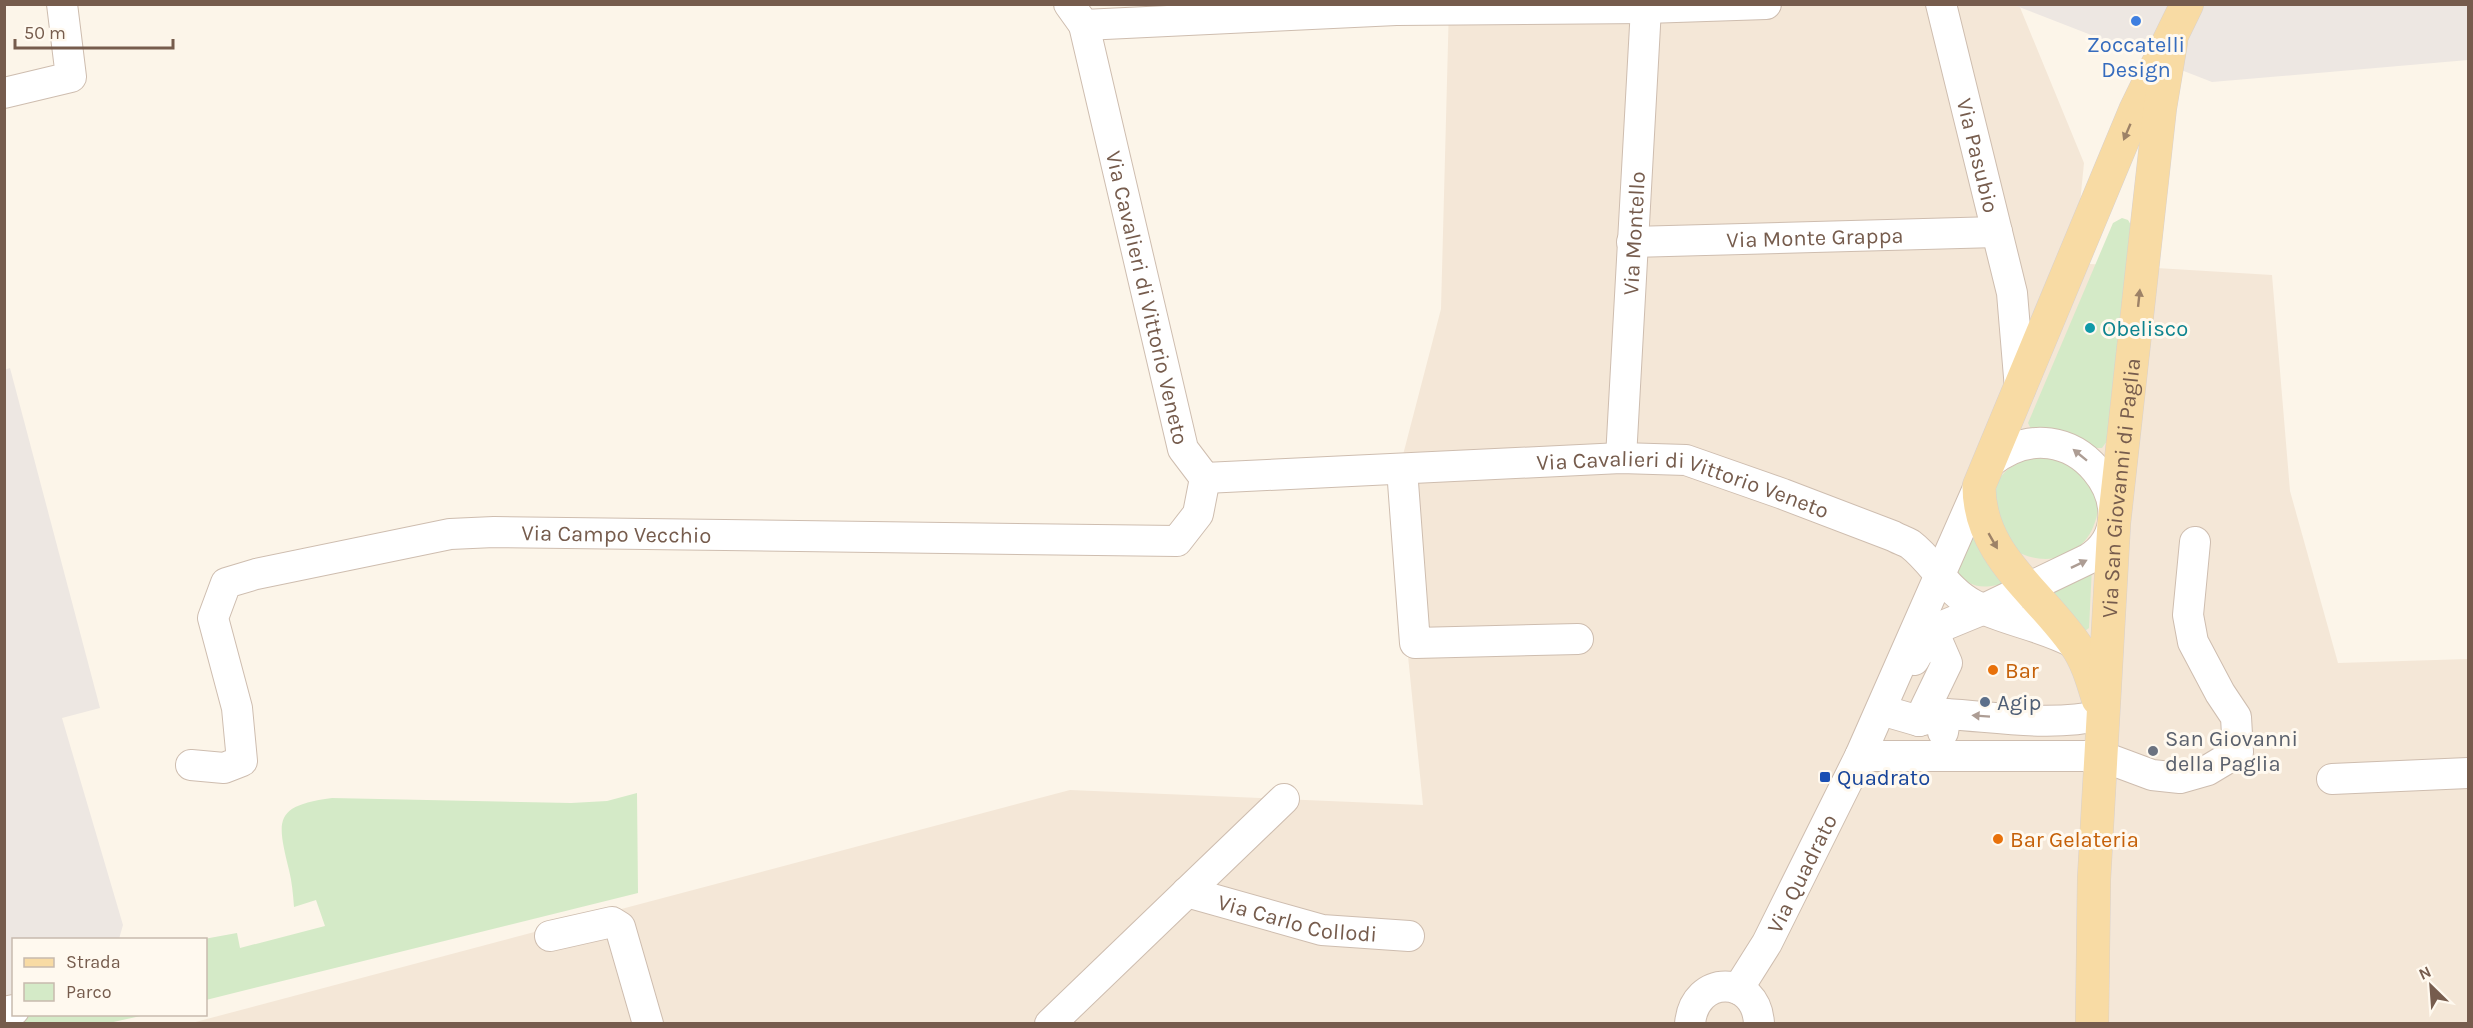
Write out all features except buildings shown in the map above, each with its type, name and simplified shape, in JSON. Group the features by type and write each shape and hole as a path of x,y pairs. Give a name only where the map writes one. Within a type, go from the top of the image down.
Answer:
{"main road":[{"path":"2102,715 2088,666 2074,643 2003,558 1990,538 1981,514 1984,475 2135,111 2171,42 2187,4"},
{"name":"Via San Giovanni di Paglia","path":"2092,1023 2094,879 2114,523 2160,108 2171,42"},
{"path":"2083,238 2098,218 2117,203 2128,205 2136,211 2146,233"}],"street":[{"path":"4,93 71,77 62,4"},
{"path":"1077,15 1430,7 1646,8 1766,4"},
{"name":"Via Pasubio","path":"1941,4 2015,307 2020,389"},
{"name":"Via Montello","path":"1621,458 1646,8"},
{"name":"Via Cavalieri di Vittorio Veneto","path":"1077,15 1183,449 1205,477 1621,458 1686,460 1784,494 1910,544 1957,594 1984,609 2016,622 2058,634 2074,643"},
{"name":"Via Monte Grappa","path":"1632,242 1997,232"},
{"path":"2015,307 2025,315 2040,318 2051,316"},
{"path":"2048,442 2072,448 2089,463 2104,483 2112,501 2114,523 2107,542 2098,553 1984,609 1945,625 1922,646 1886,700 1984,475 2004,452 2025,445 2048,442"},
{"path":"1402,469 1415,643 1578,639"},
{"name":"Via Campo Vecchio","path":"191,765 224,768 242,761 237,708 213,618 226,583 256,574 450,534 483,532 1177,541 1198,514 1205,477"},
{"path":"1860,756 2101,756 2152,775 2180,778 2208,771 2238,752 2236,717 2220,693 2193,642 2188,615 2196,542"},
{"path":"1934,633 1947,663 1932,717 1941,756"},
{"path":"1886,700 1932,717 2060,720 2102,715"},
{"name":"Via Quadrato","path":"1738,989 1767,944 1886,700"},
{"path":"2332,779 2469,773"},
{"name":"Via Carlo Collodi","path":"1050,1023 1284,799"},
{"name":"Via Carlo Collodi","path":"1186,892 1322,930 1408,936"},
{"path":"550,936 612,922 620,927 648,1023"},
{"path":"1690,1023 1695,1001 1715,987 1727,986 1748,995 1755,1003 1759,1023"}],"shaded area":[{"path":"1449,5 2019,5 2084,163 2074,263 2272,275 2290,491 2338,663 2468,659 2468,1023 188,1024 1070,790 1423,805 1392,497 1441,309"},
{"path":"2014,5 2468,5 2468,60 2212,82"},
{"path":"10,368 100,708 62,718 123,925 119,938 12,938 12,996 4,998 4,370"}],"green space":[{"path":"2122,218 2128,220 2131,225 2107,441 2102,448 2097,448 2039,432 2031,429 2028,423 2113,223"},
{"path":"2042,454 2073,461 2094,491 2099,505 2095,522 2084,542 2066,555 2045,559 2033,558 2020,553 2005,542 2000,528 1996,493 2002,476 2008,470"},
{"path":"1971,515 2010,582 1984,587 1977,586 1957,574 1950,566"},
{"path":"2092,567 2089,628 2085,631 2048,588"},
{"path":"637,793 638,893 207,1000 207,938 237,933 240,948 325,926 316,900 294,907 282,827 289,811 299,806 332,798 571,803 607,801"},
{"path":"18,1016 140,1016 109,1023 5,1024"}],"place":[{"name":"Zoccatelli Design","path":"2136,21"},
{"name":"Obelisco","path":"2090,328"},
{"name":"Bar","path":"1993,670"},
{"name":"Agip","path":"1985,702"},
{"name":"San Giovanni della Paglia","path":"2153,751"},
{"name":"Quadrato","path":"1825,777"},
{"name":"Bar Gelateria","path":"1998,839"}]}
